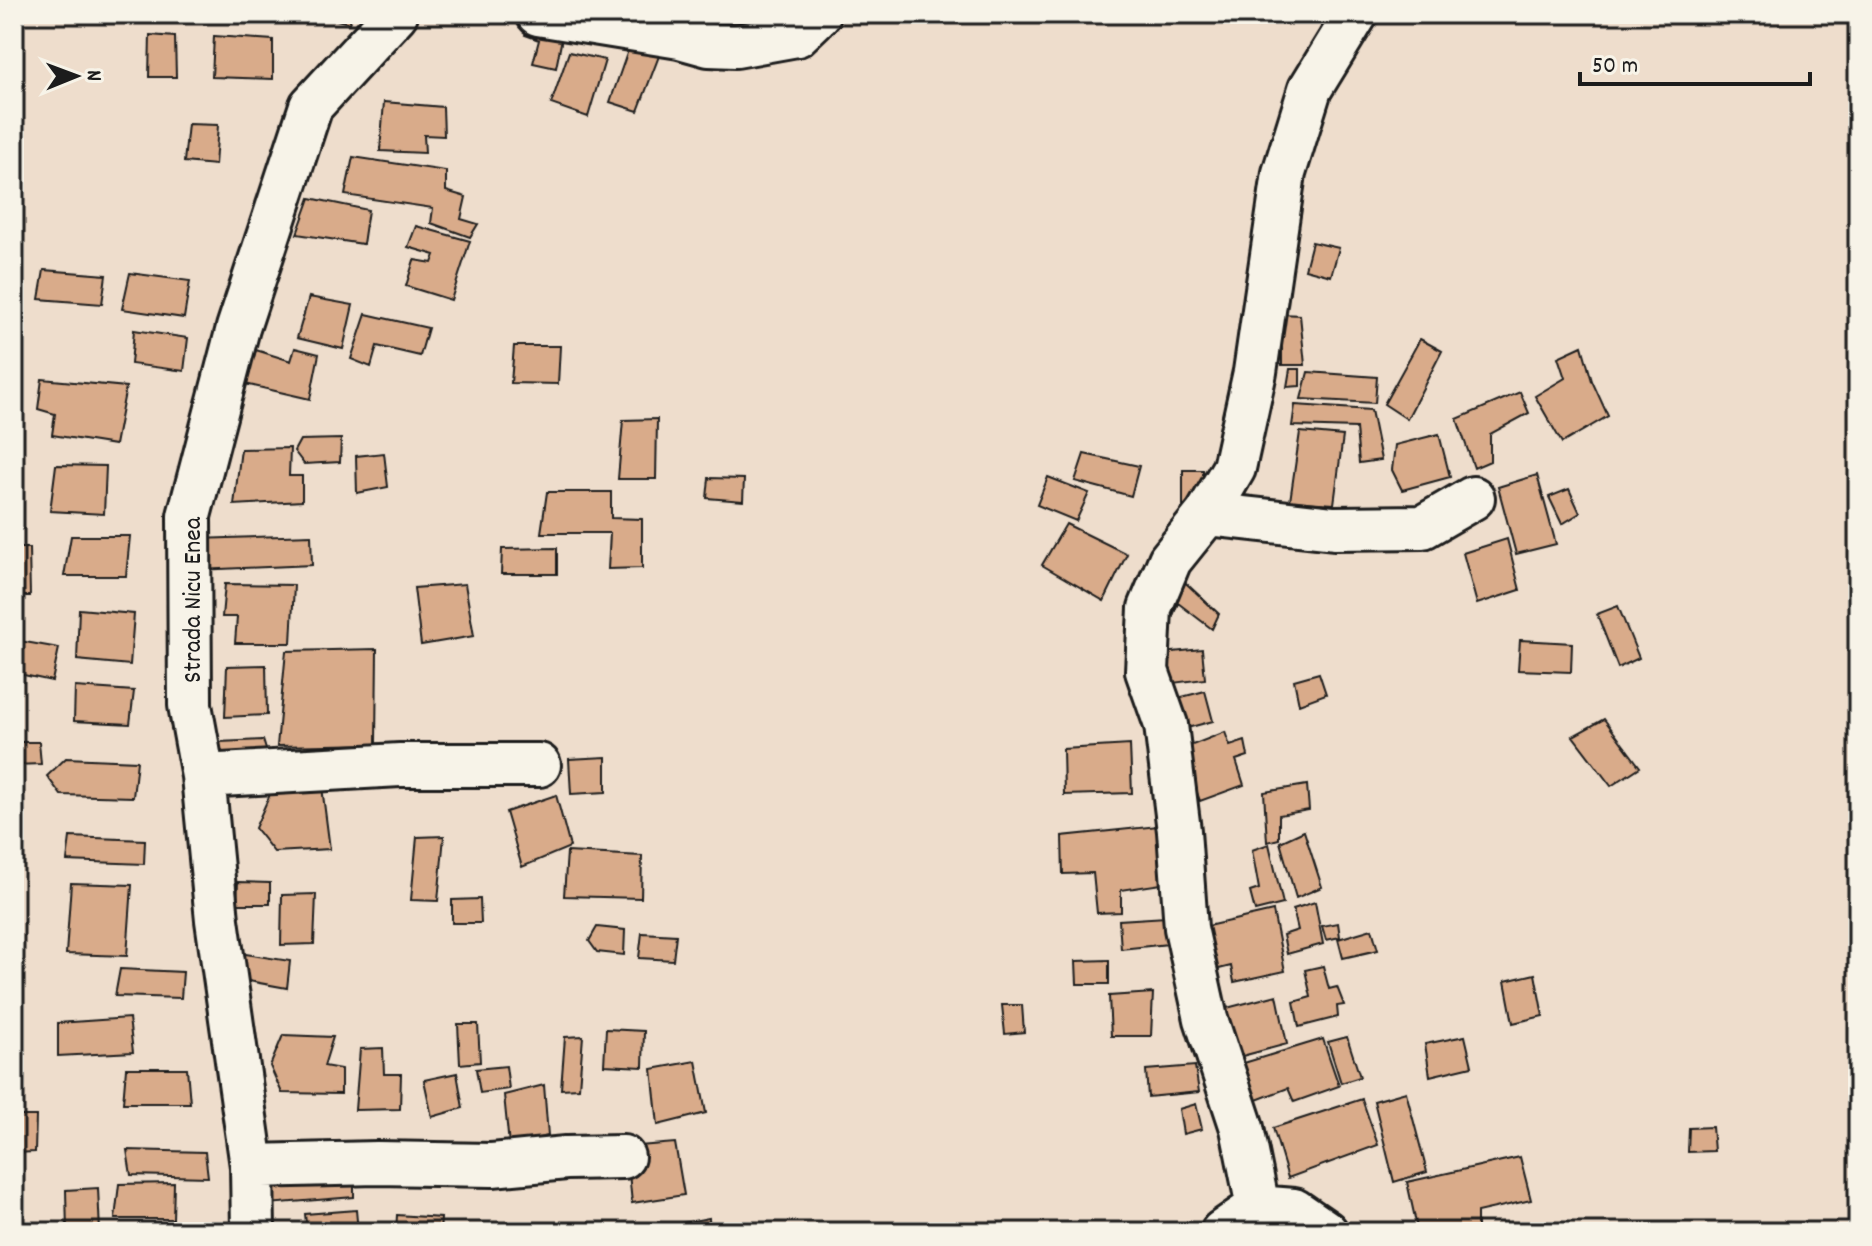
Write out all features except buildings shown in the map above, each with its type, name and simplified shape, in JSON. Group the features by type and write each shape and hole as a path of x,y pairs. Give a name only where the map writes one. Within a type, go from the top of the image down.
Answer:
{"street":[{"name":"Strada Nicu Enea","path":"253,1232 252,1166 217,920 203,776 190,705 189,516 238,328 311,106 396,14"},
{"path":"538,14 680,37 709,45 736,46 797,35 819,14"},
{"path":"1258,1207 1242,1128 1206,1019 1186,928 1179,831 1166,725 1147,671 1150,608 1170,560 1207,514 1234,468 1255,372 1284,173 1310,89 1356,14"},
{"path":"1207,514 1334,528 1423,527 1473,498"},
{"path":"203,776 400,765 539,765"},
{"path":"252,1166 377,1163 492,1165 566,1158 623,1157"},
{"path":"1222,1232 1258,1207 1294,1210 1326,1232"}]}
